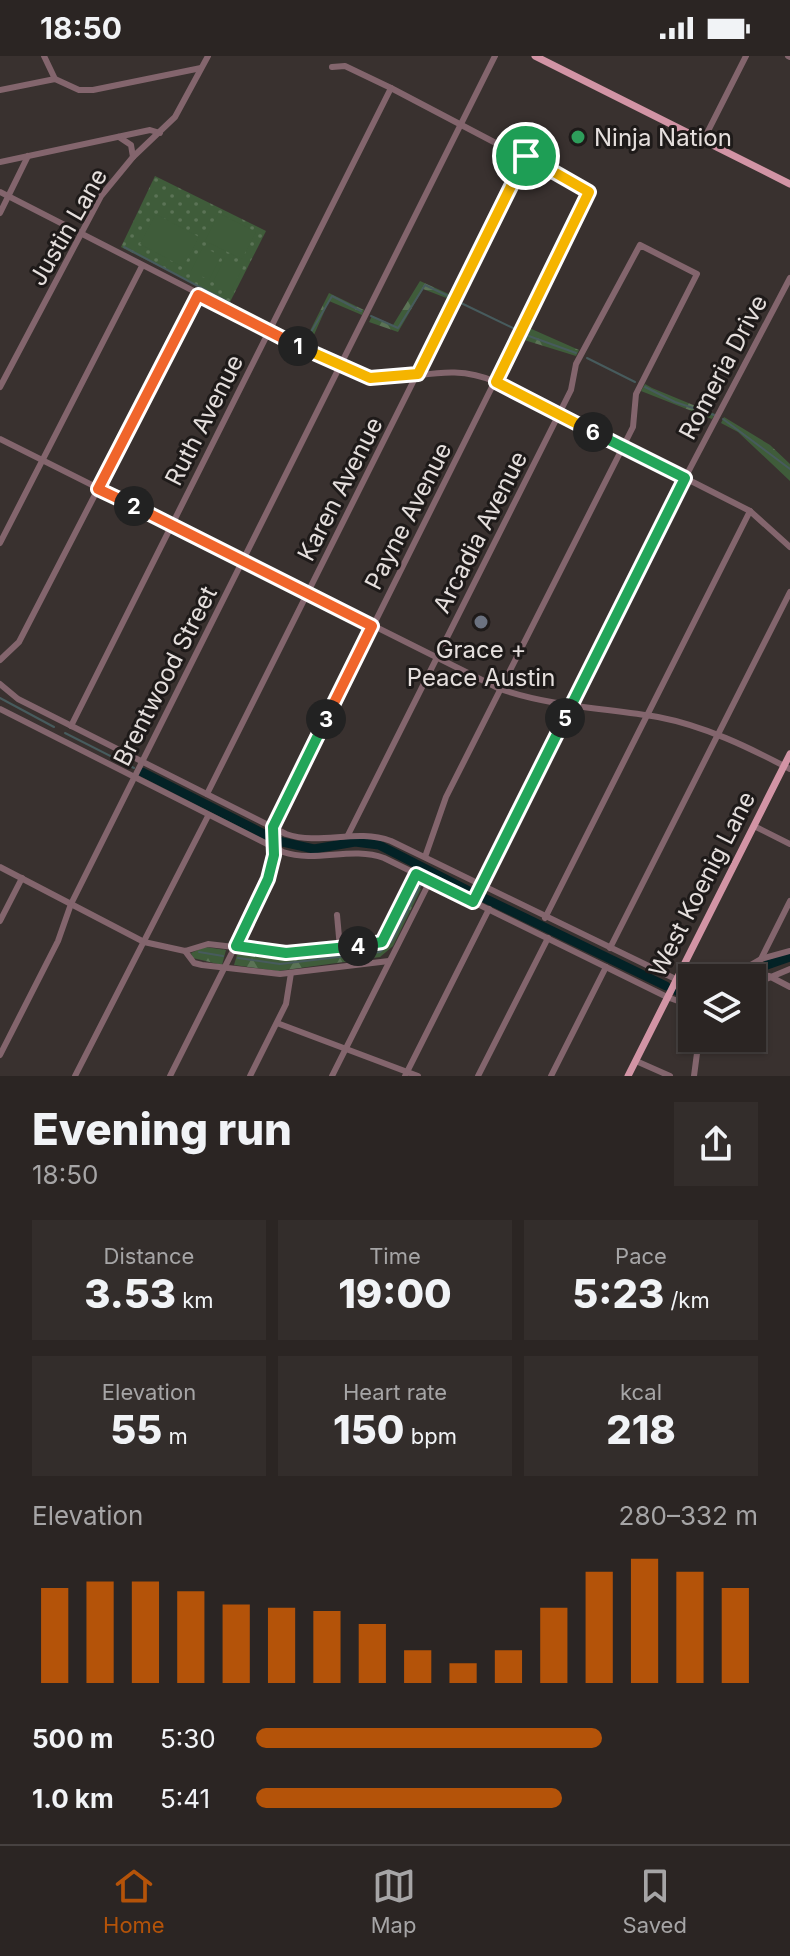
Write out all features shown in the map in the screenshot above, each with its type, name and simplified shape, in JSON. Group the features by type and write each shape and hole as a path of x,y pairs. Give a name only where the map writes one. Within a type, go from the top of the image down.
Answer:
{"main road":[{"path":"535,56 790,184"},
{"name":"West Koenig Lane","path":"628,1076 754,826 787,768 790,754"}],"street":[{"path":"44,56 55,79"},
{"name":"Justin Lane","path":"0,387 101,196 133,157 175,117 208,56"},
{"name":"Brentwood Street","path":"0,1055 58,941 71,904 495,56"},
{"path":"703,141 746,56"},
{"path":"332,67 345,66 526,156"},
{"path":"0,90 55,79 79,90 93,90 201,68"},
{"name":"Ruth Avenue","path":"71,726 391,88"},
{"path":"0,162 154,130 160,133"},
{"path":"119,137 131,145 133,157"},
{"path":"0,213 28,156"},
{"name":"Payne Avenue","path":"170,1076 266,885 273,848 273,827 589,192 526,156"},
{"name":"Karen Avenue","path":"207,794 526,156"},
{"path":"0,192 340,367 370,378 465,371 496,382 750,511 790,547"},
{"name":"Arcadia Avenue","path":"348,835 560,414 571,390 576,364 640,245 697,274 636,394 633,427 623,447"},
{"path":"0,543 142,266"},
{"name":"Romeria Drive","path":"473,902 685,478 790,278"},
{"path":"0,660 19,642 198,295"},
{"path":"0,439 500,689 571,707 647,716 718,734 787,768"},
{"path":"425,857 446,797 623,447"},
{"path":"545,918 750,511"},
{"path":"610,948 790,592"},
{"path":"0,684 18,699 273,827 309,840 348,835 385,839 678,982"},
{"path":"0,709 273,848 316,859 369,854 678,1001"},
{"path":"54,737 62,721"},
{"path":"75,1076 208,816"},
{"path":"754,826 790,844"},
{"path":"0,867 144,942 185,951 208,944 286,953 382,942 416,874"},
{"path":"0,921 22,878"},
{"path":"332,1076 430,881"},
{"path":"761,959 790,901"},
{"path":"406,1074 489,909"},
{"path":"337,915 340,948"},
{"path":"478,1076 548,938"},
{"path":"185,951 194,963 270,974 389,961"},
{"path":"752,964 790,951"},
{"path":"551,1076 606,967"},
{"path":"766,978 790,969"},
{"path":"250,1076 289,994 291,973"},
{"path":"769,976 790,987"},
{"path":"277,1023 418,1076"},
{"path":"694,1076 697,1052"},
{"path":"636,1061 670,1076"}],"green space":[{"path":"155,176 266,231 230,302 121,247"},
{"path":"219,213 256,232 242,259 205,241"},
{"path":"156,214 199,237 183,267 140,244"},
{"path":"203,247 221,256 209,280 191,271"},
{"path":"225,258 243,267 231,291 213,282"},
{"path":"420,281 451,295 449,299 423,289 398,332 369,322 372,316 393,325"},
{"path":"329,293 364,310 362,315 329,301 309,346 304,343"},
{"path":"527,327 579,350 576,356 521,339"},
{"path":"645,384 715,414 712,419 641,391"},
{"path":"724,417 770,445 790,464 790,481 738,432 721,423"},
{"path":"415,886 421,889 393,946 380,957 278,971 234,965 237,955 256,952 299,957 382,945"},
{"path":"205,947 226,950 222,965 193,958 191,953"}],"waterway":[{"path":"124,247 230,303"},
{"path":"371,316 398,328 425,285 450,297"},
{"path":"307,339 332,296 361,311"},
{"path":"461,303 515,329"},
{"path":"526,335 576,353"},
{"path":"587,358 635,382"},
{"path":"645,387 675,402 714,415"},
{"path":"723,419 790,469"},
{"path":"0,698 54,727"},
{"path":"65,733 134,768"},
{"path":"142,772 268,836"},
{"path":"278,841 314,849 355,842 379,845 473,893"},
{"path":"238,958 280,964 380,952 392,941 421,884"},
{"path":"482,897 666,986"},
{"path":"199,952 223,956"},
{"path":"766,966 790,957"}],"place":[{"name":"Ninja Nation","path":"578,137"},
{"name":"Grace + Peace Austin","path":"481,622"}],"route":[{"path":"526,156 587,188 589,192 496,382 685,478 473,902 416,874 385,937 378,944 286,953 236,946 268,879 274,855 273,827 372,626 98,489 198,295 356,374 395,379 418,374 526,156"}]}
